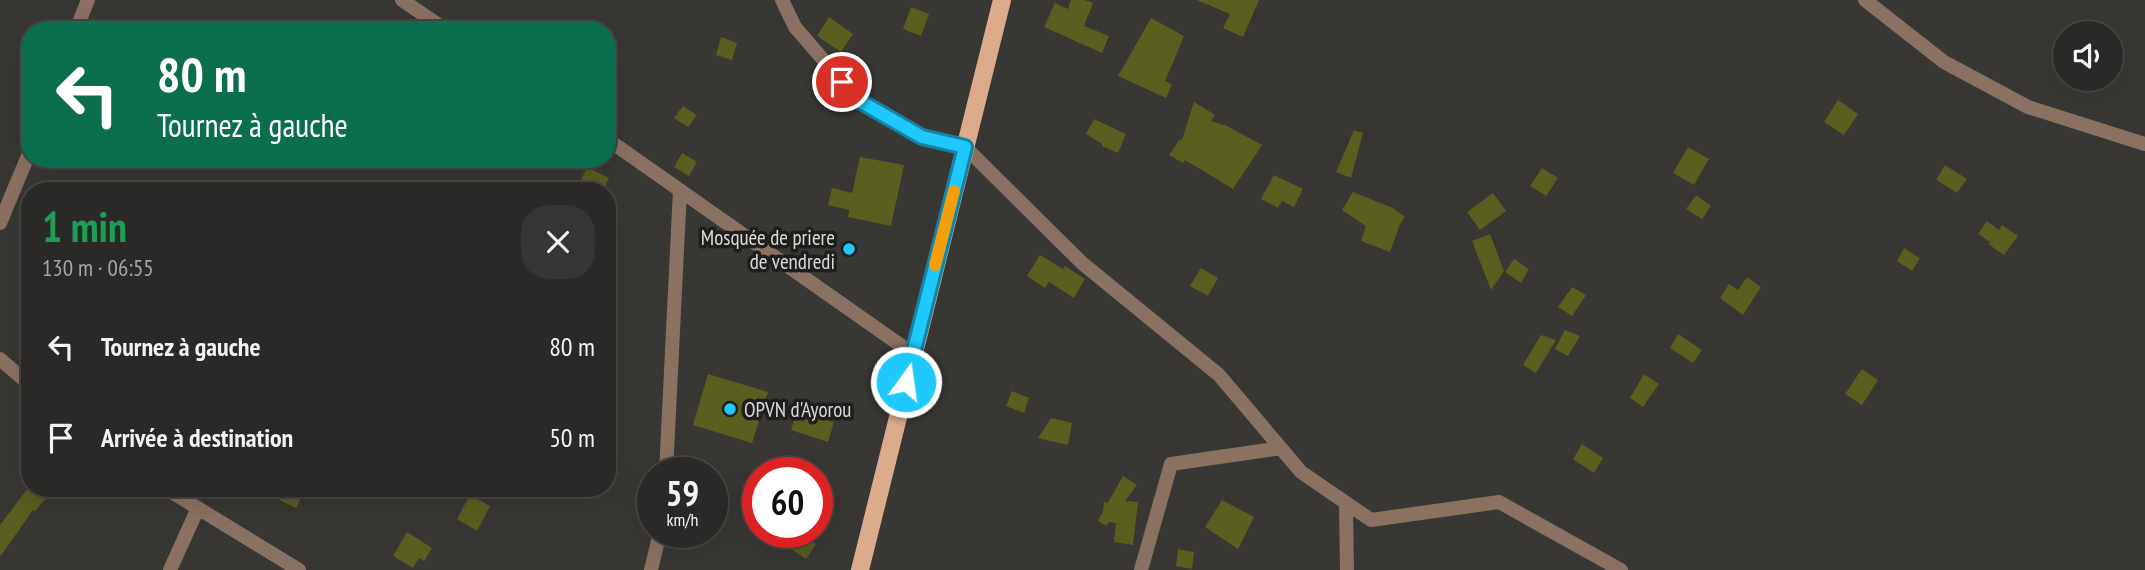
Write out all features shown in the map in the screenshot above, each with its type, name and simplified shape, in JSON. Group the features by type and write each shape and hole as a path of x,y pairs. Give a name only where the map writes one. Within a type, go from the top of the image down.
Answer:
{"main road":[{"path":"860,570 1002,0"}],"street":[{"path":"80,21 88,0"},
{"path":"782,0 795,27 858,100 922,137 965,147 1082,263 1219,375 1301,472 1346,504 1371,520 1499,502 1613,567"},
{"path":"1865,0 1944,62 2028,107 2145,144"},
{"path":"409,2 434,21"},
{"path":"616,145 913,355"},
{"path":"0,223 23,168"},
{"path":"667,457 680,190"},
{"path":"0,359 21,377"},
{"path":"1141,570 1171,464 1281,448"},
{"path":"180,497 299,570"},
{"path":"1346,504 1347,570"},
{"path":"170,570 198,508"},
{"path":"650,570 656,548"}],"building":[{"path":"1071,0 1093,3 1084,26 1109,36 1102,53 1044,27 1055,3 1068,9"},
{"path":"1197,0 1259,0 1243,37 1223,28 1230,14"},
{"path":"911,7 929,14 921,36 903,29"},
{"path":"829,17 853,34 841,52 817,36"},
{"path":"1151,18 1184,36 1165,81 1172,84 1166,98 1118,76"},
{"path":"721,37 737,43 732,60 716,55"},
{"path":"1838,100 1858,114 1844,135 1824,122"},
{"path":"1194,102 1215,115 1211,121 1227,126 1262,145 1233,189 1185,160 1183,163 1169,155 1180,139 1182,140"},
{"path":"683,106 697,115 688,127 674,118"},
{"path":"1094,119 1126,134 1118,153 1102,146 1086,134"},
{"path":"1354,130 1363,133 1351,178 1336,172"},
{"path":"1688,147 1709,159 1694,185 1673,173"},
{"path":"682,153 697,162 689,176 674,167"},
{"path":"860,157 904,165 891,226 848,217 849,210 828,205 832,188 852,193"},
{"path":"1945,165 1967,179 1957,193 1936,180"},
{"path":"587,168 609,178 607,182 580,182"},
{"path":"1542,168 1558,178 1546,196 1530,186"},
{"path":"1274,175 1303,189 1294,207 1282,201 1278,208 1261,199"},
{"path":"1353,192 1393,208 1405,217 1390,252 1361,241 1366,226 1342,210"},
{"path":"1493,193 1506,211 1480,230 1467,212"},
{"path":"1696,195 1711,206 1702,219 1686,209"},
{"path":"1987,221 1999,230 2002,225 2018,236 2004,255 1978,234"},
{"path":"1490,234 1504,271 1491,290 1472,241"},
{"path":"1904,248 1920,258 1912,271 1897,261"},
{"path":"1040,255 1085,279 1074,298 1049,282 1045,288 1027,276"},
{"path":"1514,259 1529,269 1521,283 1505,272"},
{"path":"1201,268 1218,278 1208,296 1190,286"},
{"path":"1747,277 1761,287 1743,315 1720,298 1729,284 1738,290"},
{"path":"1572,287 1586,295 1572,316 1558,307"},
{"path":"1565,330 1580,336 1568,356 1555,349"},
{"path":"1678,334 1702,350 1693,363 1670,348"},
{"path":"1541,335 1556,340 1536,373 1523,365"},
{"path":"1862,369 1878,380 1862,405 1845,394"},
{"name":"OPVN d'Ayorou","path":"708,374 768,392 752,443 693,425"},
{"path":"1644,374 1659,384 1643,407 1630,398"},
{"path":"1012,391 1029,398 1024,413 1006,406"},
{"path":"797,410 834,422 828,442 791,430"},
{"path":"1051,418 1072,423 1068,445 1038,438"},
{"path":"1582,444 1603,458 1594,473 1573,459"},
{"path":"1123,476 1137,485 1125,501 1138,502 1133,545 1114,542 1116,523 1109,522 1106,526 1098,521 1104,502 1108,503"},
{"path":"21,497 47,497 33,510 0,557 0,525"},
{"path":"280,497 302,497 296,508 279,500"},
{"path":"469,497 490,506 477,531 457,519"},
{"path":"1222,500 1254,517 1238,549 1205,527"},
{"path":"407,532 432,548 424,561 419,558 413,568 393,556"},
{"path":"790,548 813,548 806,559"},
{"path":"1178,549 1194,552 1192,569 1176,566"}],"slow traffic":[{"path":"935,265 954,191"}],"place":[{"name":"Mosquée de priere de vendredi","path":"849,249"},
{"name":"OPVN d'Ayorou","path":"730,409"}],"route":[{"path":"842,82 858,100 922,137 965,147 906,382"}]}
